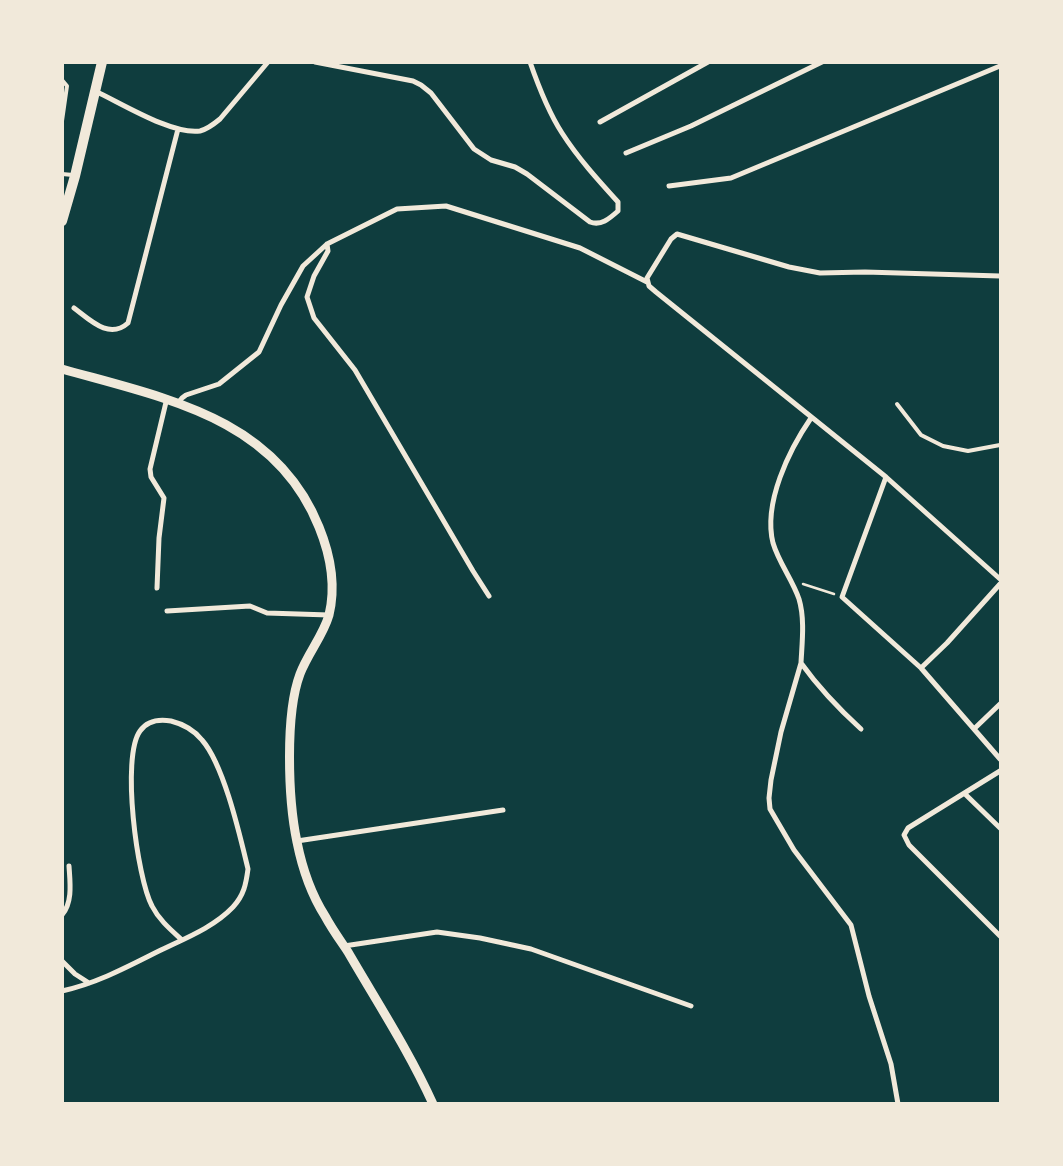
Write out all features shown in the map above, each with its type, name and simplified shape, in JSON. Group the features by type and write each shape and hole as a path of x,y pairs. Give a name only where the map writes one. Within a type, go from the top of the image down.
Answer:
{"main road":[{"path":"62,221 67,188 75,176 102,62"}],"street":[{"path":"95,91 166,125 178,129 201,131 212,126 220,119 268,62"},
{"path":"315,62 413,81 431,93 474,149 491,160 514,167 527,174 577,214 595,224 602,223 618,211 618,202 589,169 561,132 536,80 530,62"},
{"path":"600,122 708,62"},
{"path":"626,153 691,126 822,62"},
{"path":"669,186 731,178 1000,66"},
{"path":"74,308 105,330 114,331 128,323 178,129"},
{"path":"178,403 186,395 219,384 259,352 281,305 303,266 327,244 397,209 446,206 580,248 647,282 656,292 886,477 1000,579"},
{"path":"647,282 649,273 671,239 677,234 789,267 820,273 865,272 1000,276"},
{"path":"327,244 328,251 314,276 307,297 314,318 355,370 489,596"},
{"path":"62,369 167,398 230,425 274,459 299,491 316,518 326,548 332,581 329,615 301,673 294,693 290,746 291,793 297,842 307,879 324,915 420,1075 433,1104"},
{"path":"157,588 159,538 164,498 151,477 150,469 167,398"},
{"path":"811,418 788,457 774,501 771,523 773,541 778,558 791,580 799,600 802,618 801,663 781,732 771,780 770,809 794,850 851,925 869,996 891,1064 898,1104"},
{"path":"886,477 842,597 921,668 1000,759"},
{"path":"921,668 947,643 1000,584"},
{"path":"167,611 250,606 267,613 329,615"},
{"path":"801,663 818,686 861,729"},
{"path":"975,728 1000,704"},
{"path":"62,991 112,974 182,940 204,929 233,907 243,894 248,869 224,787 212,756 204,742 194,731 180,724 164,720 150,722 140,731 134,746 132,792 137,850 147,895 159,917 182,940"},
{"path":"1000,771 908,828 904,836 909,845 1000,936"},
{"path":"965,794 1000,828"},
{"path":"297,842 503,810"},
{"path":"62,916 69,903 69,866"},
{"path":"344,946 438,932 480,938 531,949 690,1006"},
{"path":"62,961 75,974 89,983"}],"lane":[{"path":"62,80 67,86 62,121"},
{"path":"62,174 75,176"},
{"path":"897,404 921,435 943,446 968,451 1000,445"}],"path":[{"path":"791,580 842,597"}]}
